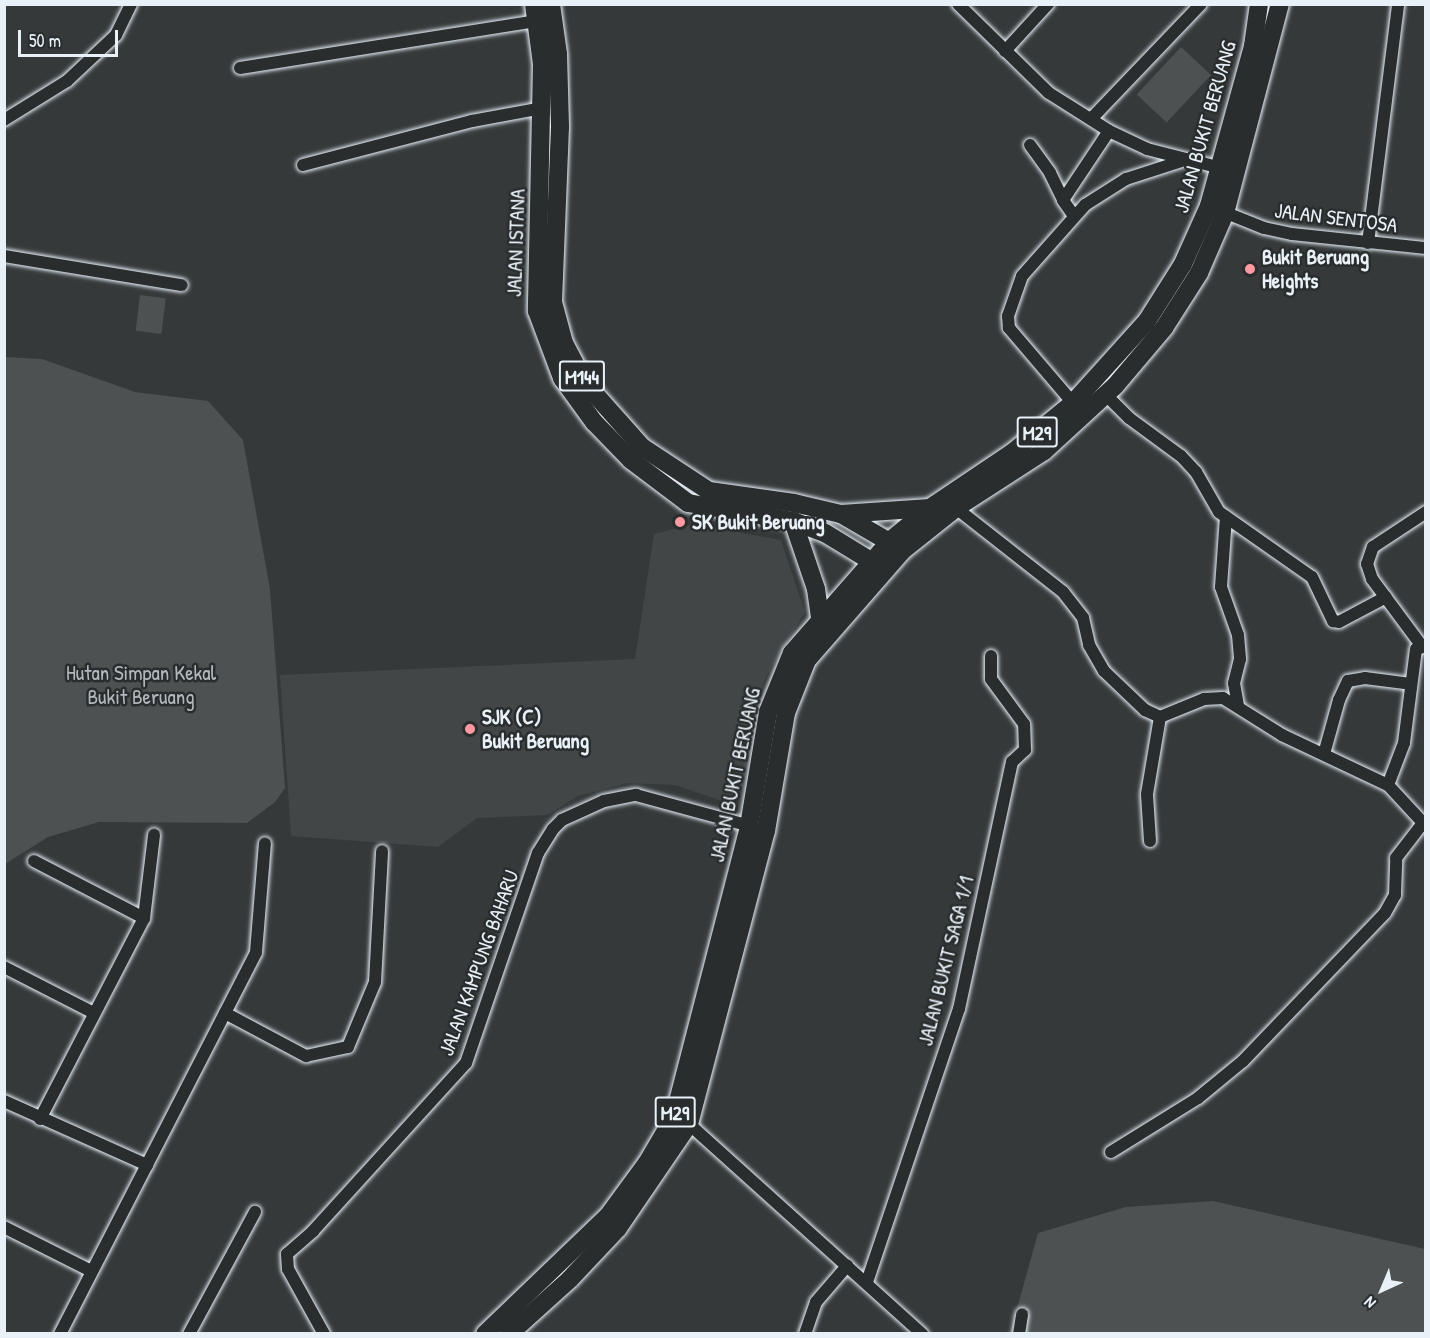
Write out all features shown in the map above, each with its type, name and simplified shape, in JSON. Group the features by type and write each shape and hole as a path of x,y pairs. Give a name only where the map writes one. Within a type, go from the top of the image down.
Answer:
{"main road":[{"name":"JALAN ISTANA","path":"551,4 558,54 560,127 553,302 564,343 576,366 608,410 642,447 679,474 709,490 794,503 841,514 897,546"},
{"name":"JALAN BUKIT BERUANG","path":"1229,171 1259,4"},
{"name":"JALAN BUKIT BERUANG","path":"897,546 1044,451 1106,395 1164,328 1198,273 1280,4"},
{"name":"JALAN ISTANA","path":"536,13 542,108 535,263 537,311 562,378 594,422 631,460 688,503 793,521 825,533 878,565"},
{"name":"JALAN BUKIT BERUANG","path":"485,1334 608,1216 647,1163 674,1117 758,829 768,712 792,653 820,618 897,546 930,508 1012,453 1073,403 1147,321 1217,210"},
{"path":"841,514 930,508"},
{"path":"793,521 816,589 820,618"},
{"name":"JALAN BUKIT BERUANG","path":"509,1334 570,1279 618,1228 689,1124 793,687 824,636 878,565"}],"street":[{"path":"4,120 67,81 116,35 131,4"},
{"path":"958,4 1049,93 1092,118 1108,131 1147,149 1229,171"},
{"path":"1005,51 1048,4"},
{"path":"1092,118 1201,4"},
{"path":"1368,243 1398,4"},
{"path":"240,68 536,13"},
{"path":"303,165 461,123 542,108"},
{"path":"1063,200 1108,131"},
{"path":"1030,145 1050,173 1063,200 1074,216"},
{"path":"1073,403 1007,322 1023,276 1074,216 1126,180 1185,160"},
{"name":"JALAN SENTOSA","path":"1217,210 1292,234 1425,248"},
{"path":"4,256 182,285"},
{"path":"1106,395 1129,418 1181,456 1226,517 1312,577 1333,621 1339,622 1386,597"},
{"path":"956,508 1064,592 1083,618 1089,645 1104,671 1145,710 1160,717 1204,699 1223,698 1282,735 1388,785 1424,825 1396,858 1395,895 1385,913 1243,1061 1198,1098 1111,1152"},
{"path":"1388,785 1404,743 1416,649 1423,646 1372,579 1366,564 1368,556 1387,536 1425,512"},
{"path":"1226,517 1221,586 1238,635 1240,659 1234,683 1238,706"},
{"name":"JALAN BUKIT SAGA 1/1","path":"867,1282 959,1009 1012,762 1025,750 1024,724 991,679 991,656"},
{"path":"1324,754 1339,700 1348,681 1365,678 1411,684"},
{"path":"1150,841 1147,794 1160,717"},
{"name":"JALAN KAMPUNG BAHARU","path":"324,1334 288,1269 287,1254 329,1214 466,1063 538,852 562,820 604,801 636,795 758,829"},
{"path":"40,1119 144,918 154,835"},
{"path":"60,1334 256,952 265,843"},
{"path":"225,1013 306,1056 348,1047 375,982 382,850"},
{"path":"34,861 144,918"},
{"path":"4,967 94,1013"},
{"path":"4,1101 147,1165"},
{"path":"689,1124 867,1282 922,1334"},
{"path":"189,1334 255,1212"},
{"path":"4,1227 91,1271"},
{"path":"806,1334 816,1302 847,1266"},
{"path":"1019,1334 1022,1314"}],"shaded area":[{"name":"SJK (C) Bukit Beruang","path":"693,524 781,540 805,612 766,676 751,717 743,789 725,802 675,785 627,783 578,796 547,815 477,818 438,847 291,836 280,675 635,659 654,534"}],"green space":[{"path":"1181,47 1211,75 1167,122 1137,95"},
{"path":"140,295 166,298 161,334 136,331"},
{"name":"Hutan Simpan Kekal Bukit Beruang","path":"5,357 42,359 135,392 208,401 243,440 270,589 285,788 275,802 247,823 99,822 48,837 5,864"},
{"path":"1213,1201 1425,1249 1425,1333 1010,1334 1038,1233 1126,1207"}],"place":[{"name":"Bukit Beruang Heights","path":"1250,269"},
{"name":"SK Bukit Beruang","path":"680,522"},
{"name":"SJK (C) Bukit Beruang","path":"470,729"}]}
